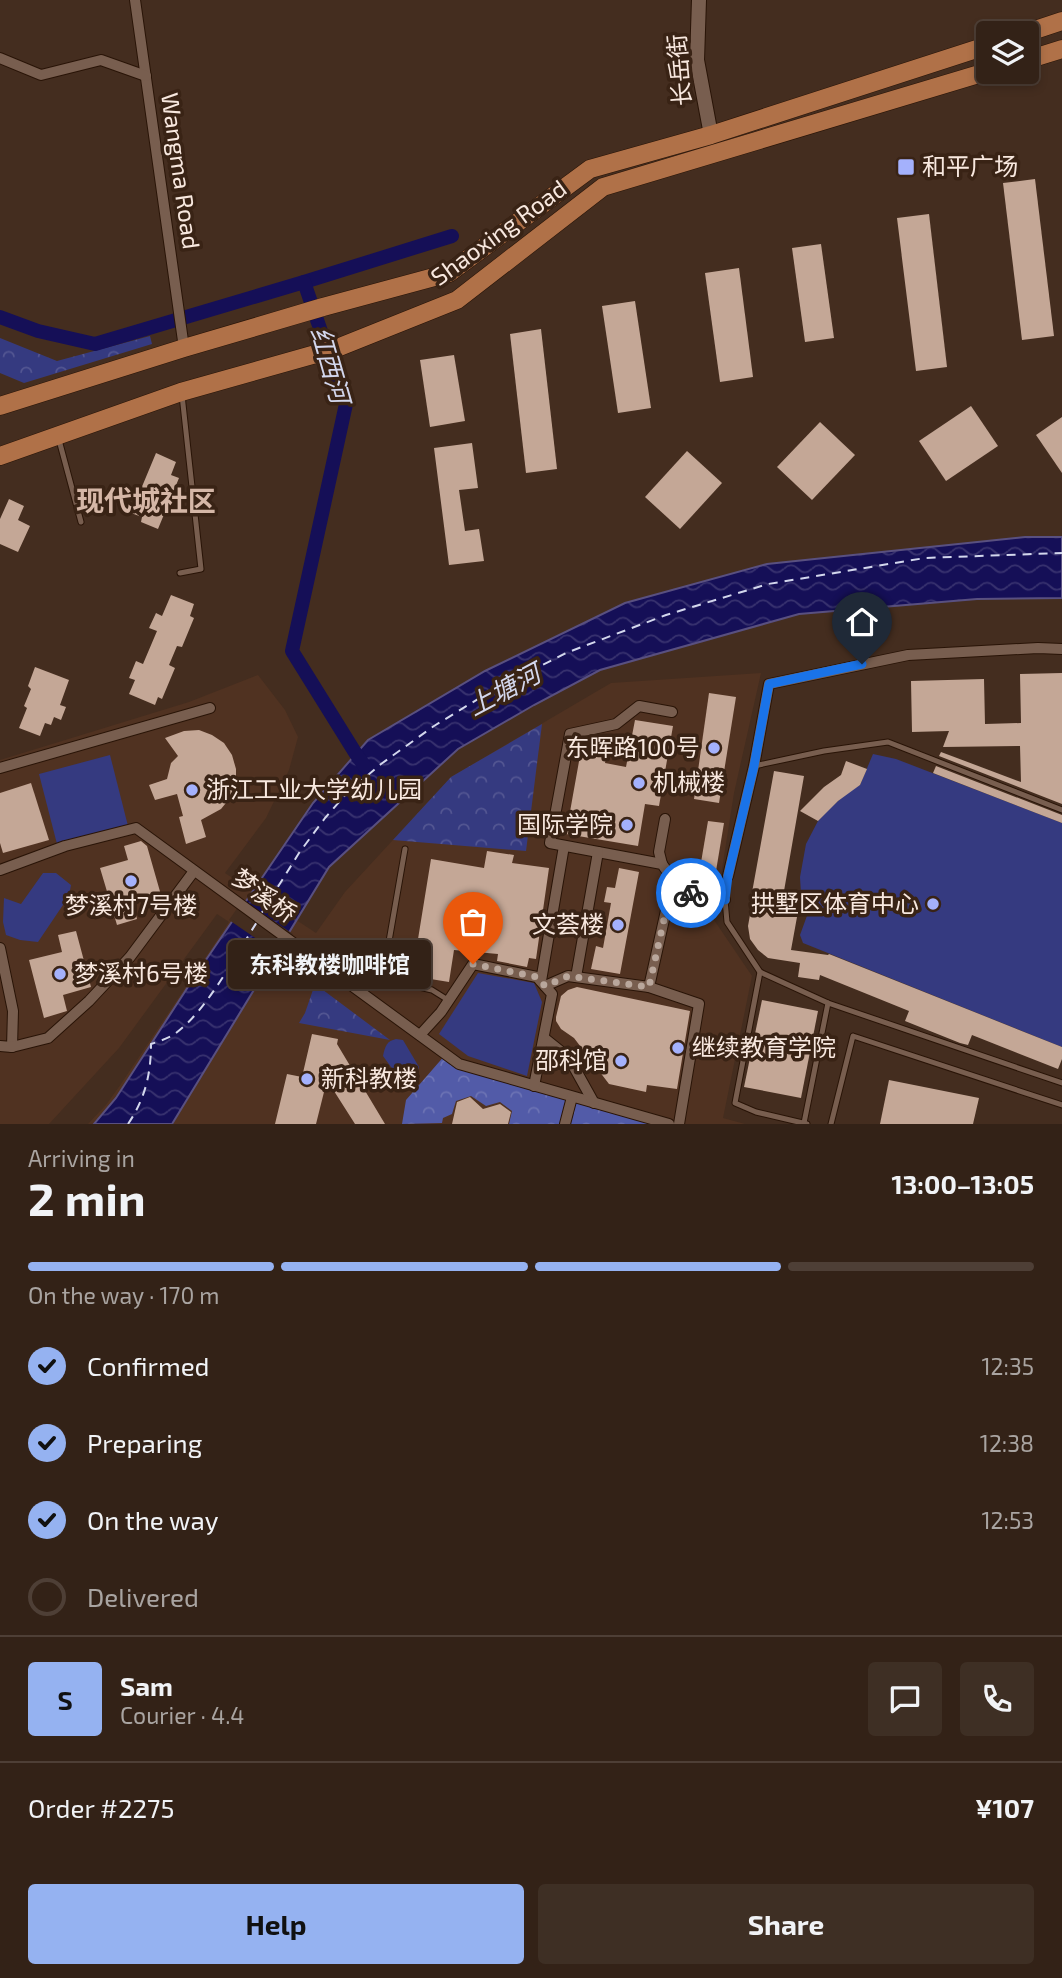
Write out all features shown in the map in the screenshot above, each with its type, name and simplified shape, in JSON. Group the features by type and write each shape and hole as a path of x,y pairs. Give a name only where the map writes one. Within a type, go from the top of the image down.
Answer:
{"main road":[{"path":"1039,29 1062,21"},
{"name":"Shaoxing Road","path":"0,407 184,348 449,273 590,169 711,135 976,49"},
{"path":"1039,56 1062,49"},
{"name":"Shaoxing Road","path":"0,456 181,392 337,348 457,300 603,187 976,75"}],"street":[{"name":"Wangma Road","path":"135,0 184,348"},
{"name":"长岳街","path":"699,0 697,60 711,135"},
{"path":"0,58 41,75 101,60 146,76"},
{"path":"728,876 754,766 769,684 908,655 1062,649"},
{"path":"662,864 550,843 570,734 616,724 639,706 673,712"},
{"path":"0,768 210,708"},
{"path":"665,819 659,852 662,864 681,891"},
{"name":"梦溪桥","path":"0,870 65,846 136,828 459,1063 669,1124"},
{"path":"543,984 564,846"},
{"path":"576,977 598,852"},
{"path":"0,1046 48,1038 89,1001 130,957 194,871"},
{"path":"649,987 671,888 725,900"},
{"path":"0,948 13,1011 12,1046"},
{"path":"420,1035 441,1012 473,964 537,977 552,994 534,1086"},
{"path":"543,984 568,976 576,977 649,987 699,1004 679,1124"},
{"path":"544,1038 569,1058 594,1104"},
{"path":"565,1124 572,1097"}],"lane":[{"path":"180,573 201,569 181,392"},
{"path":"58,437 81,522"},
{"path":"754,766 824,751 888,742 1062,810"},
{"path":"405,849 388,947 406,984 432,990 448,1000"},
{"path":"728,876 725,900 727,922 760,972 828,1003 1062,1083"},
{"path":"760,972 735,1103 757,1112 806,1124 828,1003"},
{"path":"831,1124 853,1036 1062,1105"}],"shaded area":[{"path":"761,673 734,793 714,920 752,976 723,1118 745,1124 88,1124 121,1084 229,922 217,914 119,1048 49,1124 0,1124 0,760 189,702 258,675 285,710 298,737 289,770 266,818 225,873 316,933 345,892 451,777 611,683"}],"green space":[{"path":"150,336 152,344 24,383 0,373 0,338 57,361"},
{"path":"542,724 526,851 393,840 451,777"},
{"name":"拱墅区体育中心","path":"873,754 896,759 1062,823 1062,1047 803,943 800,935 808,913 801,894 800,877 806,844 818,821 828,810 860,785"},
{"path":"110,755 128,826 57,844 39,774"},
{"path":"43,873 56,873 71,885 69,896 38,942 6,935 3,922 4,898 21,904"},
{"path":"478,973 534,983 542,1002 527,1076 468,1056 439,1034"},
{"path":"315,984 390,1040 299,1023"},
{"path":"396,1039 403,1040 419,1067 415,1077 408,1081 399,1078 383,1056 387,1044"},
{"path":"446,1054 459,1064 669,1124 509,1124 512,1111 500,1102 486,1106 471,1096 456,1101 452,1114 443,1118 442,1123 402,1124 406,1100"}],"water":[{"name":"上塘河","path":"1025,537 1062,537 1062,598 977,599 799,614 600,670 458,749 329,867 172,1124 94,1124 116,1098 313,803 368,740 485,671 625,603 767,564"}],"pier":[{"path":"243,900 293,934 280,955 229,920"}],"building":[{"path":"1035,179 1054,336 1022,340 1003,183"},
{"path":"929,214 947,367 916,371 897,218"},
{"path":"821,244 834,338 805,342 792,248"},
{"path":"739,268 753,377 720,382 705,273"},
{"path":"635,301 651,408 618,413 602,306"},
{"path":"541,329 557,469 526,473 510,334"},
{"path":"454,355 465,421 430,427 420,360"},
{"path":"971,406 998,446 946,481 919,441"},
{"path":"1062,417 1062,473 1036,435"},
{"path":"820,422 855,455 812,500 777,467"},
{"path":"472,443 478,488 459,490 465,531 479,529 484,561 449,565 434,448"},
{"path":"687,451 722,483 680,529 645,497"},
{"path":"156,453 176,462 171,475 179,478 158,529 141,522 142,517 131,513"},
{"path":"9,499 24,506 18,520 30,526 18,552 0,544 0,519"},
{"path":"171,595 194,604 190,616 194,618 182,647 177,646 169,665 175,668 162,699 158,697 155,705 129,694 135,680 129,678 136,661 143,664 157,631 149,628 156,613 162,616"},
{"path":"35,667 69,680 60,705 66,707 61,720 54,717 51,725 45,723 40,736 19,728 27,708 24,706 31,689 28,686"},
{"path":"1062,673 1062,804 939,756 941,752 1021,782 1020,746 943,747 949,731 912,732 911,681 984,679 985,724 1021,723 1020,674"},
{"name":"东晖路100号","path":"709,693 736,697 719,803 694,799"},
{"name":"机械楼","path":"635,720 673,726 659,806 645,804 638,846 566,834 583,739 609,744 605,763 626,767"},
{"name":"浙江工业大学幼儿园","path":"199,730 224,743 232,755 236,784 221,809 201,820 206,837 186,844 179,817 183,816 177,794 155,800 149,785 167,779 171,763 178,756 165,738 184,731"},
{"path":"846,761 867,769 860,785 838,801 818,821 800,811 824,787 841,775"},
{"path":"936,766 1062,815 1062,823 933,773"},
{"path":"774,771 804,776 780,914 797,917 791,950 829,954 1062,1047 1062,1059 1058,1069 972,1035 968,1045 960,1043 905,1021 909,1011 820,975 819,980 798,977 800,963 768,958 758,950 750,939 748,926"},
{"path":"31,783 49,840 3,853 0,843 0,793"},
{"path":"708,821 724,823 713,889 697,886"},
{"name":"梦溪村7号楼","path":"141,841 147,846 161,895 133,903 137,919 117,925 100,868 128,860 124,846"},
{"path":"487,851 514,855 512,863 549,868 536,959 529,958 527,967 497,961 498,954 454,950 449,982 412,976 431,859 484,868"},
{"name":"文荟楼","path":"619,868 639,872 620,974 591,969 596,946 603,948 611,903 604,902 607,887 615,888"},
{"name":"梦溪村6号楼","path":"76,931 91,987 63,995 67,1011 44,1018 29,960 62,952 58,935"},
{"name":"邵科馆","path":"577,987 690,1011 677,1089 647,1085 646,1092 609,1084 574,1038 561,1029 556,1021 561,996"},
{"path":"762,1000 818,1011 801,1098 744,1087"},
{"name":"新科教楼","path":"312,1034 338,1039 337,1044 385,1124 355,1124 327,1080 316,1124 275,1124 287,1074 302,1077"},
{"path":"889,1080 979,1098 973,1124 880,1124"},
{"path":"470,1097 483,1109 500,1104 511,1112 508,1124 452,1124 457,1102"}],"waterway":[{"path":"304,282 452,236"},
{"name":"红西河","path":"0,317 38,331 95,344 304,282 346,404 292,651 366,768"}],"ferry route":[{"path":"261,914 299,853 347,793 381,764 434,726 491,691 566,653 666,615 768,584 925,558 1062,553"},
{"path":"128,1124 146,1086 151,1044 176,1033 188,1023 220,981 257,922"}],"way so far":[{"path":"473,964 537,977 545,986 568,976 649,987 671,888 691,893"}],"place":[{"name":"和平广场","path":"906,167"},
{"name":"东晖路100号","path":"714,748"},
{"name":"机械楼","path":"639,783"},
{"name":"浙江工业大学幼儿园","path":"192,790"},
{"name":"国际学院","path":"627,825"},
{"name":"梦溪村7号楼","path":"131,881"},
{"name":"拱墅区体育中心","path":"933,904"},
{"name":"文荟楼","path":"618,925"},
{"name":"东科教楼咖啡馆","path":"473,964"},
{"name":"梦溪村6号楼","path":"60,974"},
{"name":"继续教育学院","path":"678,1048"},
{"name":"邵科馆","path":"621,1061"},
{"name":"新科教楼","path":"307,1079"}],"district":[{"name":"现代城社区","path":"146,501"}],"route":[{"path":"691,893 725,900 769,684 862,664"}]}
